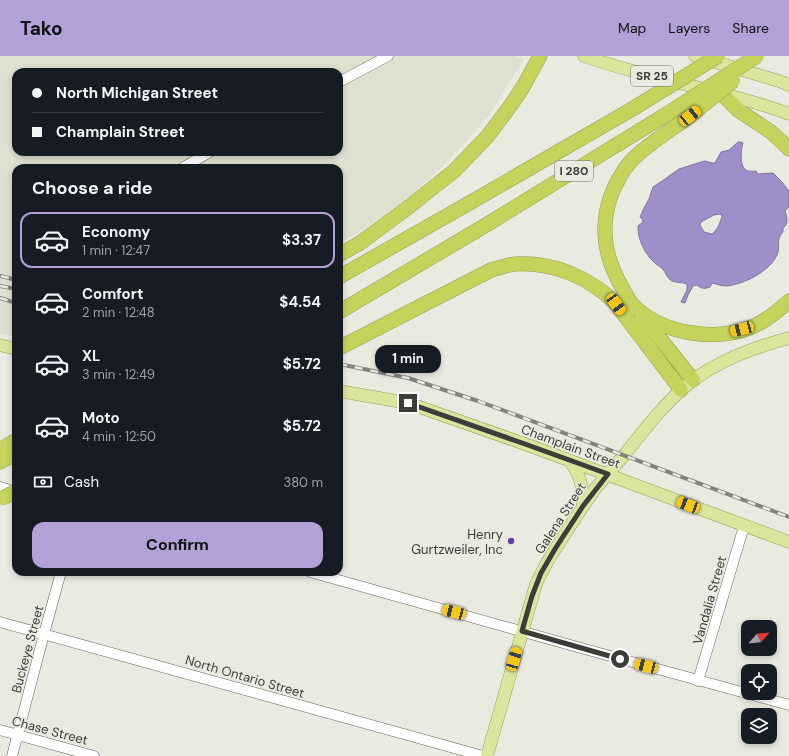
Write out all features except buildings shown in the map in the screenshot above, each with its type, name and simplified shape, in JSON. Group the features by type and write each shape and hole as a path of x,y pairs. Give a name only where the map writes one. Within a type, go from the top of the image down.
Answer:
{"highway":[{"path":"343,253 360,243 454,171 487,136 515,100 540,56"},
{"name":"I 280","path":"343,275 634,108 718,56"},
{"name":"I 280","path":"343,310 486,225 662,117 757,56"},
{"path":"693,380 632,304 614,274 607,252 605,234 607,211 611,196 618,181 626,168 635,158 646,148 690,116 763,56"},
{"path":"722,94 738,110 771,132 789,149"},
{"path":"343,346 491,270 514,264 550,266 582,278 607,295 616,304 681,390"},
{"path":"632,304 654,320 670,328 687,332 718,334 752,327 781,309 789,301"},
{"path":"0,450 12,442"},
{"path":"0,462 12,455"}],"main road":[{"name":"SR 25","path":"584,56 608,65 722,94 789,114"},
{"path":"695,56 779,81 789,86"},
{"name":"Galena Street","path":"487,756 532,596 541,573 583,506 648,424 681,390 693,380 715,366 741,354 764,345 789,338"},
{"path":"0,345 12,348"},
{"name":"Champlain Street","path":"343,391 408,403 608,474 789,542"},
{"path":"570,461 579,476 583,506"}],"street":[{"path":"343,80 388,56"},
{"path":"189,164 203,156"},
{"name":"Vandalia Street","path":"698,680 744,526"},
{"name":"Buckeye Street","path":"12,756 60,576"},
{"path":"324,576 789,705"},
{"name":"North Ontario Street","path":"0,622 483,756"},
{"name":"Chase Street","path":"0,730 94,756"}],"shaded area":[{"path":"0,56 514,56 524,59 488,117 443,166 410,196 355,235 343,241 343,164 12,164 12,336 0,334"},
{"path":"738,142 743,143 741,157 744,168 748,171 756,171 758,174 773,173 789,191 789,207 785,211 787,222 779,238 778,252 768,267 748,280 727,286 712,283 710,287 706,288 702,288 697,285 693,286 685,303 681,302 687,290 687,284 670,280 662,268 648,255 642,246 639,236 638,226 643,222 640,217 653,187 679,169 705,161 715,163 721,152 729,150","holes":["720,214 722,216 716,230 712,234 704,232 700,225 701,222 714,215"]}],"railway":[{"path":"1,276 12,279"},
{"path":"0,286 12,288"},
{"path":"0,298 12,302"},
{"path":"343,365 408,378 478,401 789,517"}],"place":[{"name":"Henry Gurtzweiler, Inc","path":"511,541"}],"route":[{"path":"408,403 608,474 583,506 541,573 532,596 522,631 620,659"}]}
